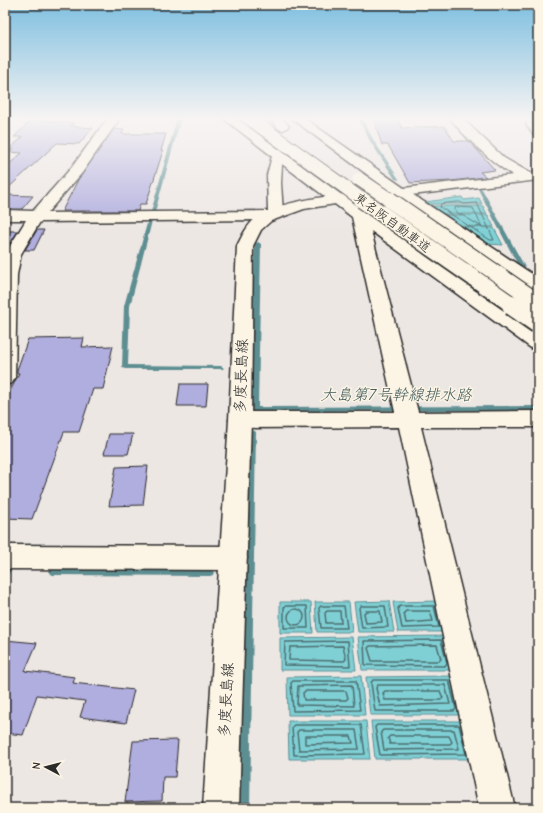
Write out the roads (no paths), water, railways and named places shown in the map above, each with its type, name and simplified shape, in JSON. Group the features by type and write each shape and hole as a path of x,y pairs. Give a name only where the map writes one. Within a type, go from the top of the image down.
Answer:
{"main road":[{"path":"5,378 8,275 13,254 36,217 77,170 87,156"},
{"path":"5,215 36,217 274,214 274,177 278,156"},
{"path":"282,156 359,215 538,344"},
{"name":"東名阪自動車道","path":"313,156 388,218 538,323"},
{"name":"東名阪自動車道","path":"322,156 538,302"},
{"path":"350,156 401,193 538,286"},
{"path":"494,156 499,161 532,177"},
{"name":"多度長島線","path":"221,808 240,420 245,246 251,233 257,224 274,214 339,199 532,177"},
{"path":"359,215 407,412 496,808"},
{"path":"240,420 407,412 538,419"},
{"path":"5,557 233,558"}],"water":[{"path":"462,197 464,200 479,198 482,204 428,204 425,202"},
{"path":"430,206 483,206 487,214 442,214"},
{"path":"444,215 488,215 494,227 461,226"},
{"path":"463,227 494,228 503,245 489,244"},
{"path":"389,601 394,632 358,632 354,602"},
{"path":"438,601 444,632 398,632 393,602"},
{"path":"280,602 311,602 313,633 280,633"},
{"path":"315,602 349,602 352,632 317,632"},
{"path":"445,636 452,670 362,670 358,637"},
{"path":"352,637 356,670 280,670 280,638"},
{"path":"361,676 365,715 288,715 287,677"},
{"path":"454,676 462,715 370,715 366,677"},
{"path":"288,721 366,721 370,759 289,759"},
{"path":"371,721 463,721 471,759 375,759"}],"waterway":[{"path":"153,212 169,156"},
{"path":"382,156 397,179"},
{"path":"480,189 523,269"},
{"path":"150,221 127,306 125,367 221,368"},
{"name":"大島第7号幹線排水路","path":"258,244 254,409 538,408"},
{"path":"244,808 252,432"},
{"path":"53,571 210,572"}]}
